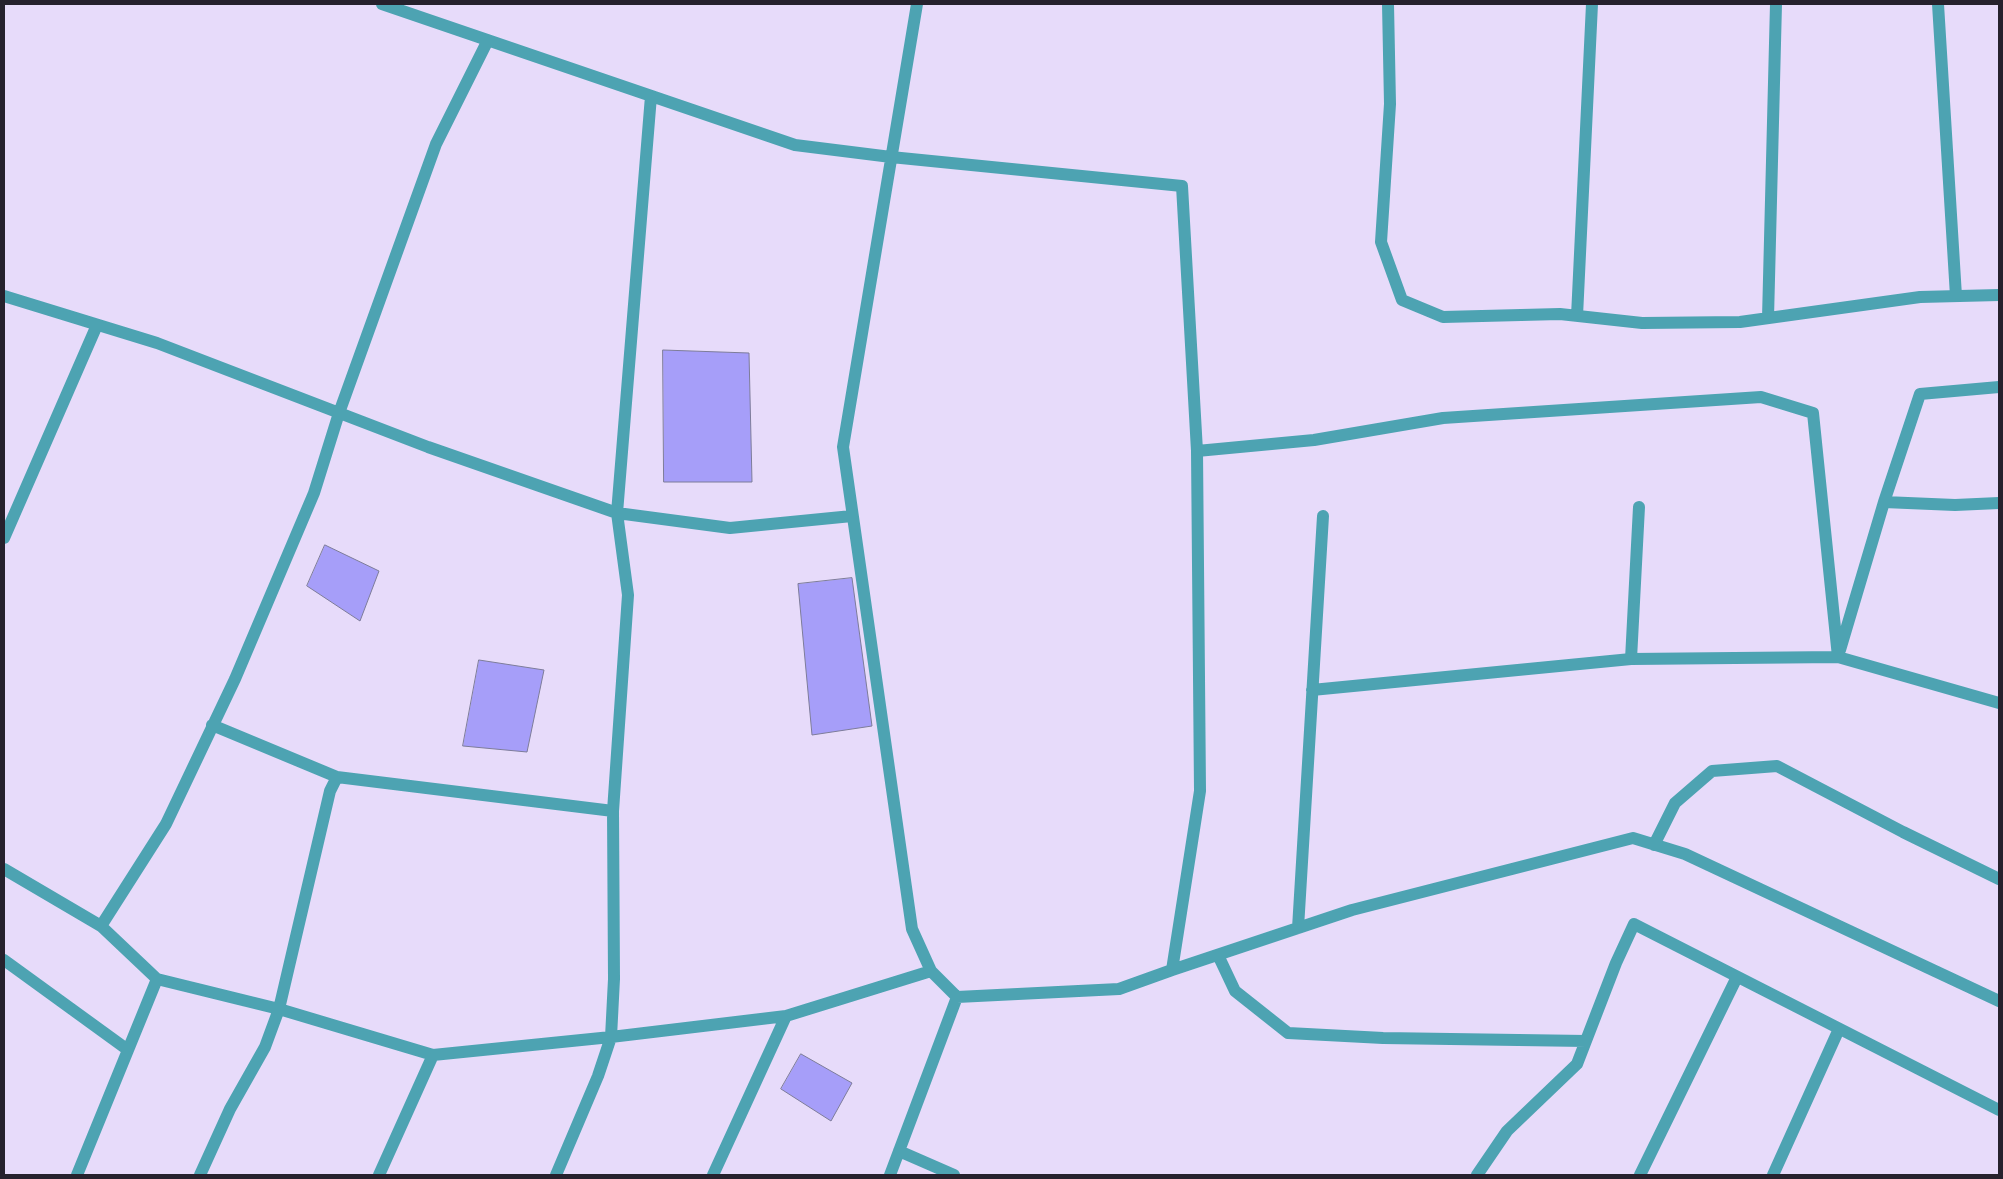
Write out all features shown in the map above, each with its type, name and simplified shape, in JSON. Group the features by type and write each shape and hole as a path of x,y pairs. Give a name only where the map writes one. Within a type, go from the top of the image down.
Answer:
{"street":[{"path":"382,4 795,145 891,157 1182,186 1197,451 1200,792 1172,970"},
{"path":"917,4 843,447 912,929 931,971 957,997 1119,989 1352,910 1633,838 1685,854 1999,1000"},
{"path":"1388,4 1390,104 1381,242 1402,300 1443,317 1560,314 1642,323 1740,322 1920,297 1999,295"},
{"path":"1577,316 1592,4"},
{"path":"1768,318 1776,4"},
{"path":"1938,4 1956,296"},
{"path":"101,926 166,824 238,670 314,493 339,413 436,144 488,40"},
{"path":"556,1175 598,1076 611,1037 614,979 612,811 628,595 617,513 651,96"},
{"path":"4,296 157,343 428,447 617,513 730,528 852,516"},
{"path":"4,538 97,324"},
{"path":"1838,658 1884,502 1920,394 1999,387"},
{"path":"1197,451 1314,440 1444,418 1761,397 1813,413 1838,658"},
{"path":"1884,502 1955,505 1999,503"},
{"path":"1631,660 1639,507"},
{"path":"1298,928 1323,516"},
{"path":"1312,690 1631,660 1838,658 1999,703"},
{"path":"212,726 337,777 612,811"},
{"path":"1654,845 1674,803 1712,771 1776,766 1999,879"},
{"path":"200,1175 230,1110 265,1047 278,1009 330,791 337,777"},
{"path":"4,869 101,926 157,979 278,1009 433,1055 611,1037 786,1016 931,971"},
{"path":"1477,1175 1506,1131 1577,1064 1616,963 1634,924 1999,1110"},
{"path":"1218,955 1236,991 1288,1033 1383,1038 1586,1042"},
{"path":"4,960 128,1050"},
{"path":"1640,1175 1736,977"},
{"path":"77,1175 157,979"},
{"path":"890,1175 957,997"},
{"path":"714,1175 786,1016"},
{"path":"1773,1175 1839,1029"},
{"path":"379,1175 433,1055"},
{"path":"899,1151 954,1175"}],"building":[{"path":"663,350 749,353 752,482 664,482"},
{"path":"325,545 379,571 360,621 307,586"},
{"path":"852,578 872,726 812,735 798,584"},
{"path":"479,660 544,670 527,752 463,746"},
{"path":"801,1054 852,1083 831,1121 781,1089"}]}
